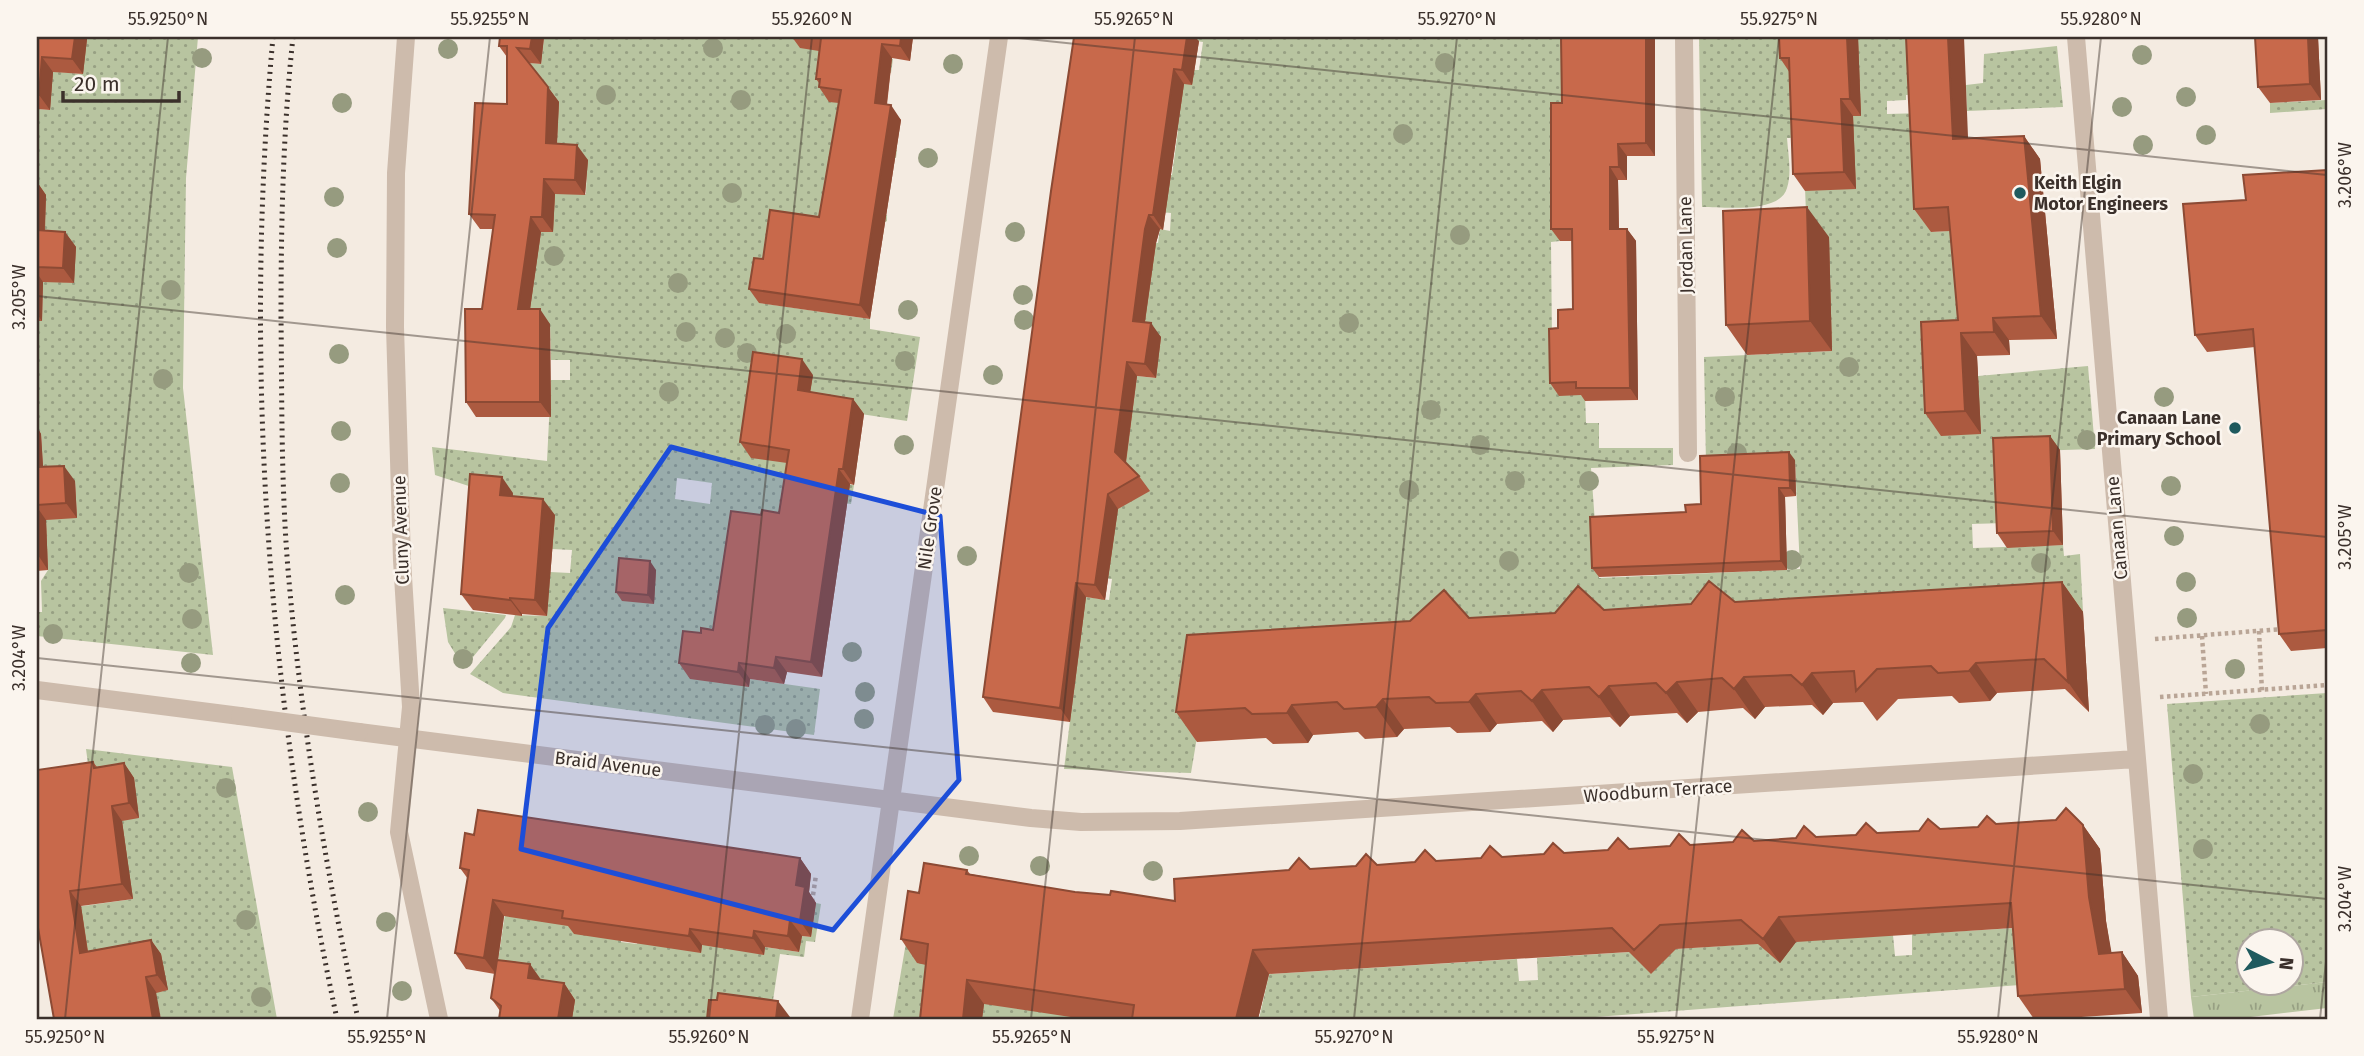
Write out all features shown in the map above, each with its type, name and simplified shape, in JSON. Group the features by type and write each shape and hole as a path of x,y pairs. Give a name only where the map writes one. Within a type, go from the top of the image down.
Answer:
{"street":[{"name":"Cluny Avenue","path":"406,37 396,173 395,327 402,560 411,707 400,803 400,844 439,1019"},
{"name":"Nile Grove","path":"860,1019 999,37"},
{"name":"Jordan Lane","path":"1684,37 1688,453"},
{"name":"Canaan Lane","path":"2076,37 2159,1019"},
{"name":"Braid Avenue","path":"37,690 1056,820 1180,821"},
{"name":"Woodburn Terrace","path":"1180,821 2136,759"}],"path":[{"path":"2126,641 2287,629"},
{"path":"2259,631 2262,692"},
{"path":"2202,635 2206,694"},
{"path":"2131,699 2262,692 2327,685"},
{"path":"812,902 816,875"}],"highlighted area":[{"path":"671,447 940,516 959,780 833,930 521,849 548,628"}],"green space":[{"path":"63,37 198,37 186,178 183,388 213,655 37,636 37,612 42,612 41,581 48,570 45,517 77,518 75,481 44,486 41,434 37,434 37,321 42,320 43,280 74,283 44,247 37,195 37,109 49,110 53,68 59,72 83,74"},
{"path":"544,37 827,37 893,59 891,73 830,66 886,108 863,145 897,150 896,158 843,150 834,206 887,215 887,221 760,303 870,319 870,329 920,337 907,421 808,406 798,477 854,485 851,504 829,501 712,643 749,687 750,679 820,689 814,735 503,693 470,674 511,627 515,615 547,616 550,572 570,573 572,550 552,549 481,490 435,475 432,447 547,461 551,380 570,380 570,360 551,360 550,324 493,324 511,255 555,190 563,194 586,194 587,160 563,158 510,61 541,64","holes":["677,478 712,483 710,504 675,499"]},
{"path":"1167,37 1592,37 1559,220 1560,241 1551,242 1552,341 1585,395 1586,423 1599,423 1599,448 1673,448 1673,465 1591,468 1599,578 1800,569 1795,461 1706,464 1704,357 1832,351 1807,238 1803,138 1787,138 1787,188 1774,202 1737,208 1702,207 1699,37 1921,37 1922,94 1906,95 1906,100 1887,101 1887,114 1924,113 1931,232 1964,230 1978,376 2088,366 2095,449 2004,452 2006,523 1972,524 1973,548 2063,545 2064,556 2080,554 2083,612 1751,632 1205,689 1191,773 1064,769 1082,625 1006,615 1010,587 1109,600 1112,579 1074,574 1123,477 1137,376 1155,378 1143,335 1138,241 1158,243 1160,229 1170,231 1171,213 1152,211 1128,169 1172,175 1178,130 1135,123 1194,70 1199,70 1203,42"},
{"path":"2057,46 2063,107 1967,111 1966,85 1983,83 1984,54"},
{"path":"2327,100 2327,109 2270,113 2270,103"},
{"path":"443,608 506,615 464,668 448,642"},
{"path":"2327,693 2327,982 2304,985 2304,926 2234,926 2234,992 2191,997 2167,704"},
{"path":"86,749 232,767 277,1019 161,1019 158,1005 53,975 41,912 133,899 90,779"},
{"path":"816,903 821,904 815,942 806,941 804,957 780,954 772,1007 720,1019 572,1019 496,974 505,914 623,926 621,942 637,944 640,928 701,952 702,938 764,954 765,947 799,952 802,936 811,937"},
{"path":"911,913 945,968 1089,1019 893,1019"},
{"path":"2016,928 2033,984 1569,1019 1259,1019 1269,974 1517,959 1519,981 1538,980 1537,958 1893,935 1895,956 1912,955 1912,934"},
{"path":"2327,982 2327,1008 2234,1019 2194,1019 2191,997 2234,992 2234,996 2304,996 2304,985"}],"building":[{"path":"37,37 75,37 72,59 42,57 39,95 37,95"},
{"path":"500,37 532,37 530,49 517,48 548,87 546,143 577,145 575,180 544,179 542,217 531,217 518,309 540,309 540,402 466,402 465,309 482,309 495,215 469,214 475,103 507,104 507,46 499,46"},
{"path":"814,37 901,37 900,46 882,44 875,103 891,105 860,305 749,289 754,258 763,259 770,210 819,217 841,90 819,87 820,79 816,79 821,38"},
{"path":"1074,37 1187,37 1182,70 1174,69 1153,215 1149,215 1145,229 1133,321 1151,323 1145,364 1127,362 1115,452 1139,476 1108,494 1095,585 1076,583 1060,708 983,697"},
{"path":"1561,37 1646,37 1646,143 1618,144 1619,167 1610,167 1610,229 1627,229 1630,388 1576,388 1576,382 1550,383 1549,329 1558,328 1558,310 1573,309 1572,229 1551,229 1551,103 1562,103"},
{"path":"1779,37 1847,37 1850,99 1841,99 1844,172 1793,174 1789,58 1780,58"},
{"path":"1906,37 1948,37 1953,139 2024,136 2041,316 1993,318 1994,332 1961,333 1965,411 1925,413 1921,322 1958,320 1948,207 1914,209"},
{"path":"2255,37 2308,37 2310,84 2258,87"},
{"path":"2327,170 2327,630 2279,634 2253,329 2195,335 2183,204 2246,200 2243,175"},
{"path":"1807,207 1810,321 1726,325 1723,211"},
{"path":"37,230 65,232 63,268 37,267"},
{"path":"753,352 802,359 798,390 853,399 843,469 839,469 811,662 776,657 774,668 739,663 738,672 679,663 683,631 701,633 701,628 713,630 731,511 761,515 762,510 779,513 789,450 740,442"},
{"path":"2050,436 2053,531 1997,533 1993,438"},
{"path":"1789,452 1790,488 1779,488 1781,561 1592,568 1590,517 1686,512 1685,505 1701,504 1700,456"},
{"path":"64,466 66,503 37,505 37,467"},
{"path":"470,474 502,477 500,495 543,499 535,600 461,594"},
{"path":"619,558 650,561 648,595 616,592"},
{"path":"1709,581 1735,602 2062,582 2068,682 2044,659 1976,663 1969,671 1938,673 1931,666 1877,669 1856,691 1854,671 1812,673 1802,685 1791,675 1744,677 1734,689 1722,678 1677,682 1666,693 1656,683 1609,686 1599,697 1589,687 1542,690 1532,701 1521,691 1476,694 1469,702 1436,703 1429,697 1383,699 1376,707 1344,709 1337,702 1292,705 1287,713 1252,714 1245,708 1176,712 1187,635 1410,621 1444,590 1469,618 1555,613 1578,586 1604,610 1691,604"},
{"path":"93,762 94,768 124,763 129,803 112,806 122,884 70,891 80,953 151,940 157,975 146,977 153,1019 54,1019 37,922 37,770"},
{"path":"2066,808 2083,825 2089,897 2099,954 2122,952 2125,989 2018,996 2011,903 1779,917 1763,939 1741,920 1660,925 1634,950 1612,928 1253,950 1236,1019 1132,1019 1134,1005 967,980 963,1019 920,1019 928,944 901,939 908,891 919,893 924,863 967,870 966,874 1075,892 1110,895 1111,891 1175,901 1174,879 1289,870 1299,858 1310,869 1356,866 1366,854 1377,865 1415,862 1425,850 1436,861 1481,858 1490,846 1502,857 1544,854 1553,843 1564,853 1608,850 1618,838 1629,849 1670,846 1679,834 1690,845 1733,842 1742,830 1754,841 1796,838 1804,826 1816,837 1856,835 1866,823 1877,833 1919,831 1928,819 1940,829 1978,827 1987,816 1996,824 2056,820"},
{"path":"478,810 800,858 796,885 805,887 800,921 790,920 788,936 754,931 753,938 690,929 689,936 562,918 563,911 493,900 484,958 455,953 469,870 460,868 465,833 474,835"},
{"path":"497,960 530,964 528,978 564,983 558,1019 499,1019 501,1006 491,998"},
{"path":"718,993 778,1001 776,1019 707,1019 709,1000 717,1000"}],"railway":[{"path":"273,37 264,160 261,284 262,407 268,530 294,776 313,898 337,1019"},
{"path":"293,37 281,247 282,449 286,548 308,746 326,856 358,1019"}],"place":[{"name":"Keith Elgin Motor Engineers","path":"2020,193"},
{"name":"Canaan Lane Primary School","path":"2235,428"}]}
